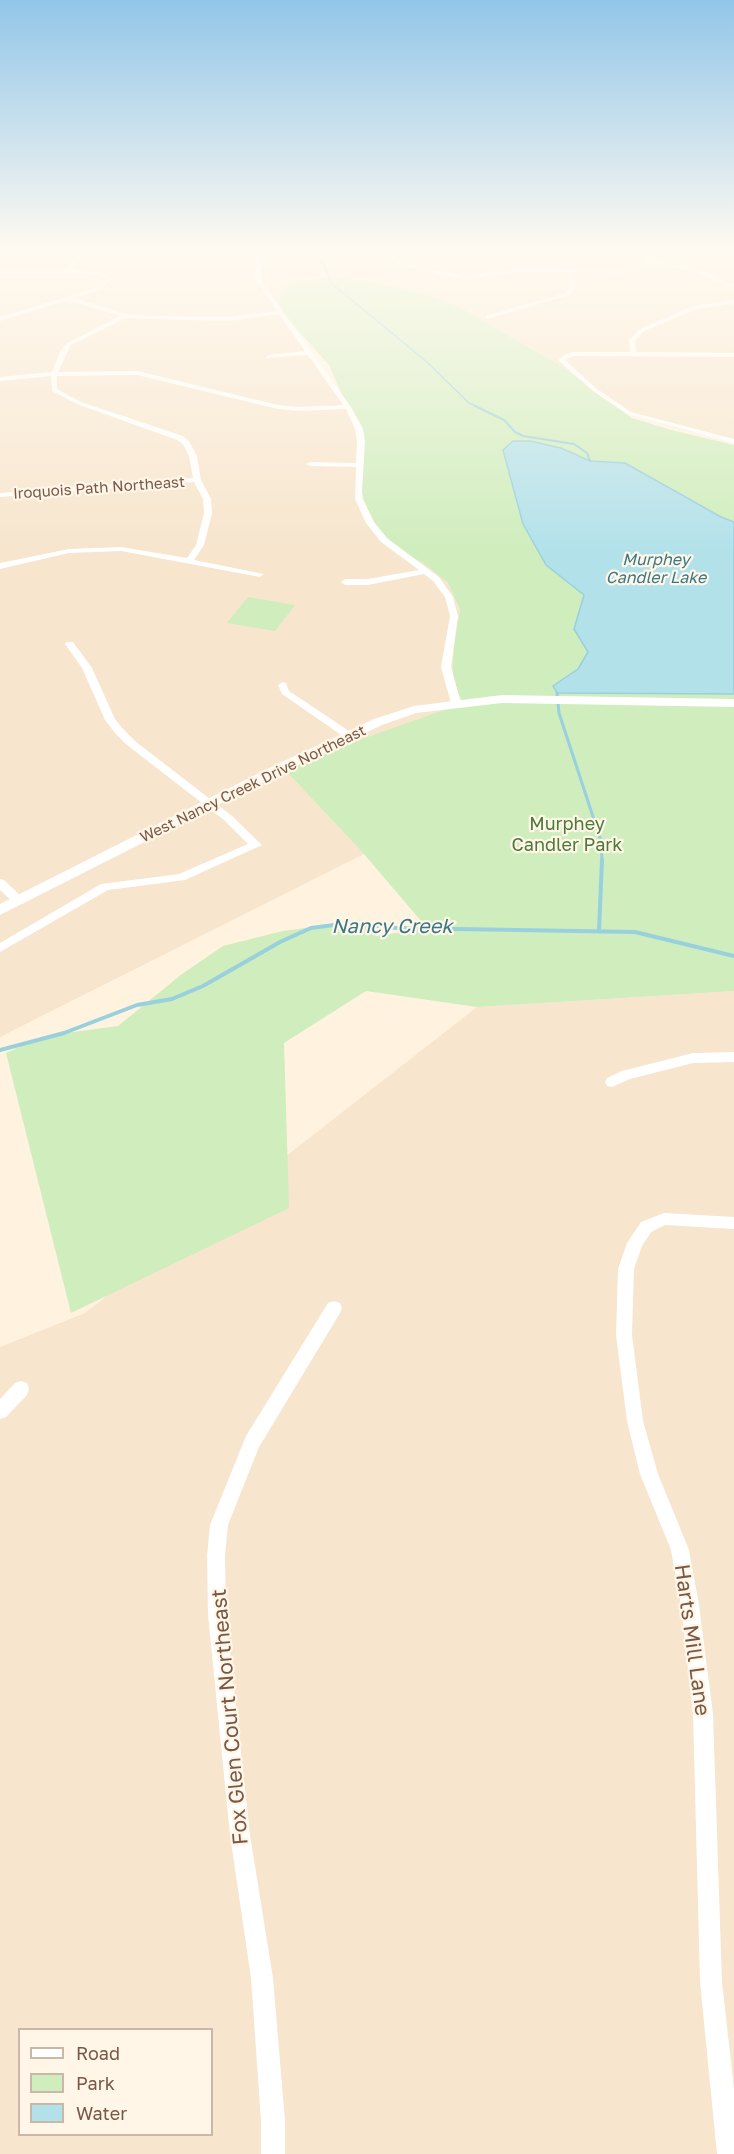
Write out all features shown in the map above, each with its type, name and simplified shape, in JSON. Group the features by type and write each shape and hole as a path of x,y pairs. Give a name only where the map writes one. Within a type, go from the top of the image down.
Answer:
{"street":[{"path":"63,353 54,374 54,390 70,399 180,438 194,456 197,480 207,499 208,513 200,545 190,560"},
{"path":"268,357 308,353 348,407 359,429 361,441 358,465 359,499 370,523 389,545 427,572 446,591 453,610 446,667 456,703"},
{"path":"734,355 568,355 561,360 576,374 629,413 652,421 727,436 734,441"},
{"path":"0,379 54,374 137,373 278,407 298,409 348,407"},
{"path":"310,464 358,465"},
{"name":"Iroquois Path Northeast","path":"0,495 197,480"},
{"path":"0,566 41,555 96,548 121,549 260,574"},
{"path":"345,582 368,582 427,572"},
{"path":"0,948 105,887 181,877 256,845 210,803 132,743 110,720 87,668 70,644"},
{"path":"283,685 285,692 348,735"},
{"name":"West Nancy Creek Drive Northeast","path":"0,910 348,735 398,715 456,703 569,700 734,703"},
{"path":"0,883 19,901"},
{"path":"612,1082 627,1075 693,1058 734,1057"},
{"name":"Harts Mill Lane","path":"729,2154 711,1983 703,1714 690,1605 680,1550 649,1474 635,1421 624,1335 626,1269 635,1243 646,1227 664,1219 734,1223"},
{"name":"Fox Glen Court Northeast","path":"273,2154 273,2121 262,1978 240,1835 217,1615 216,1556 219,1525 252,1442 334,1308"},
{"path":"0,1411 21,1389"}],"shaded area":[{"path":"0,353 312,353 327,373 353,420 387,544 423,563 448,583 460,611 454,645 452,683 465,703 333,749 286,771 364,854 0,1037"},
{"path":"538,353 734,353 734,441 679,429 632,414"},
{"path":"734,991 734,2154 0,2154 0,1347 85,1313 477,1007"}],"green space":[{"name":"Murphey Candler Park","path":"318,353 538,353 566,369 632,418 734,445 734,991 477,1007 366,991 284,1043 289,1208 71,1313 6,1053 44,1036 118,1026 182,974 223,946 283,931 350,922 371,925 377,936 427,928 364,854 286,771 333,749 464,703 452,683 454,645 460,610 448,583 423,563 387,544 365,513 361,494 361,451 353,420 329,365"},
{"path":"248,597 295,605 275,631 227,623"}],"water":[{"name":"Murphey Candler Lake","path":"513,441 530,441 561,448 590,461 625,463 734,522 734,694 557,693 553,686 578,669 588,652 574,629 584,595 546,565 523,524 503,450"}],"waterway":[{"path":"415,353 469,403 478,407"},
{"path":"475,406 504,420 515,432 523,436 574,444 587,453 590,461"},
{"path":"557,693 559,713 601,841 602,861"},
{"path":"599,931 602,861"},
{"name":"Nancy Creek","path":"0,1050 64,1033 137,1005 172,999 203,986 280,942 311,928 349,923 397,928 635,932 734,956"}]}
